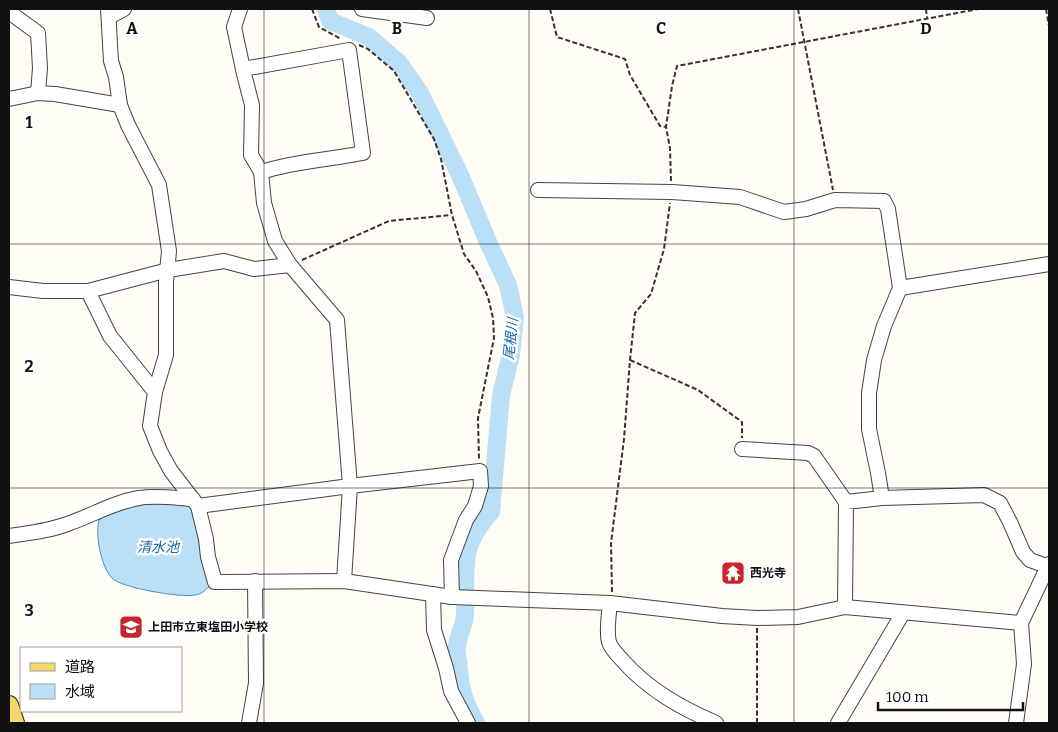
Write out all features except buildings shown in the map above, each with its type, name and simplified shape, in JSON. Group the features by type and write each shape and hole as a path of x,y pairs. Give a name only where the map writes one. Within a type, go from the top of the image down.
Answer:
{"main road":[{"path":"9,705 15,723"}],"street":[{"path":"124,9 108,13 111,61 116,77 120,105 128,126 159,185 169,252 166,355 155,392 150,426 160,451 171,471 196,503 206,539 208,557 216,582 344,581 460,597 610,603 722,616 757,618 798,617 845,607 1021,623"},
{"path":"240,9 234,27 252,105 251,155 261,172 264,203 275,242 290,265 337,320 350,486 344,581"},
{"path":"362,9 427,18"},
{"path":"9,12 38,33 40,68 38,92"},
{"path":"243,69 349,50 364,153 283,164 261,172"},
{"path":"9,99 38,92 120,105"},
{"path":"538,190 672,192 740,197 784,212 835,200 884,201 888,209 900,288 884,326 874,360 869,393 869,429 882,498"},
{"path":"9,287 42,291 88,291 168,270 224,262 254,269 290,265"},
{"path":"900,288 1049,264"},
{"path":"88,291 110,336 155,392"},
{"path":"742,449 808,453 814,456 846,502 845,607"},
{"path":"9,536 38,532 70,523 114,504 140,498 165,497 196,503 480,471 481,486 475,506 466,520 451,560 460,597"},
{"path":"846,502 882,498 984,495 1000,503 1023,552 1030,560 1049,566 1021,623 1024,664 1016,723"},
{"path":"249,723 256,683 255,581"},
{"path":"433,594 434,630 451,691 468,723"},
{"path":"610,603 608,633 610,644 616,653 655,691 682,708 716,723"},
{"path":"838,723 903,612"}],"path":[{"path":"312,9 319,26 346,41"},
{"path":"550,9 557,37 625,59 630,75 660,126 666,127"},
{"path":"798,9 835,200"},
{"path":"926,9 927,18"},
{"path":"610,603 611,543 624,439 635,313 651,294 664,249 672,192 670,148 666,127 677,66 978,9"},
{"path":"1046,9 1049,26"},
{"path":"353,43 368,49 394,71 429,131 441,159 452,215 464,254 476,271 488,297 493,318 494,338 478,418 480,471"},
{"path":"290,265 389,221 452,215"},
{"path":"630,360 698,390 742,422 742,449"},
{"path":"757,618 757,723"}],"water":[{"name":"清水池","path":"141,503 182,503 191,506 210,585 204,592 188,596 139,589 118,582 108,573 100,550 99,520 115,509"}],"waterway":[{"name":"尾根川","path":"326,9 330,21 369,37 399,63 420,93 460,175 508,285 515,317 511,355 501,395 491,512 480,525 468,549 465,573 465,616 457,648 463,693 476,723"}],"place":[{"name":"西光寺","path":"733,573"},
{"name":"上田市立東塩田小学校","path":"131,627"}]}
